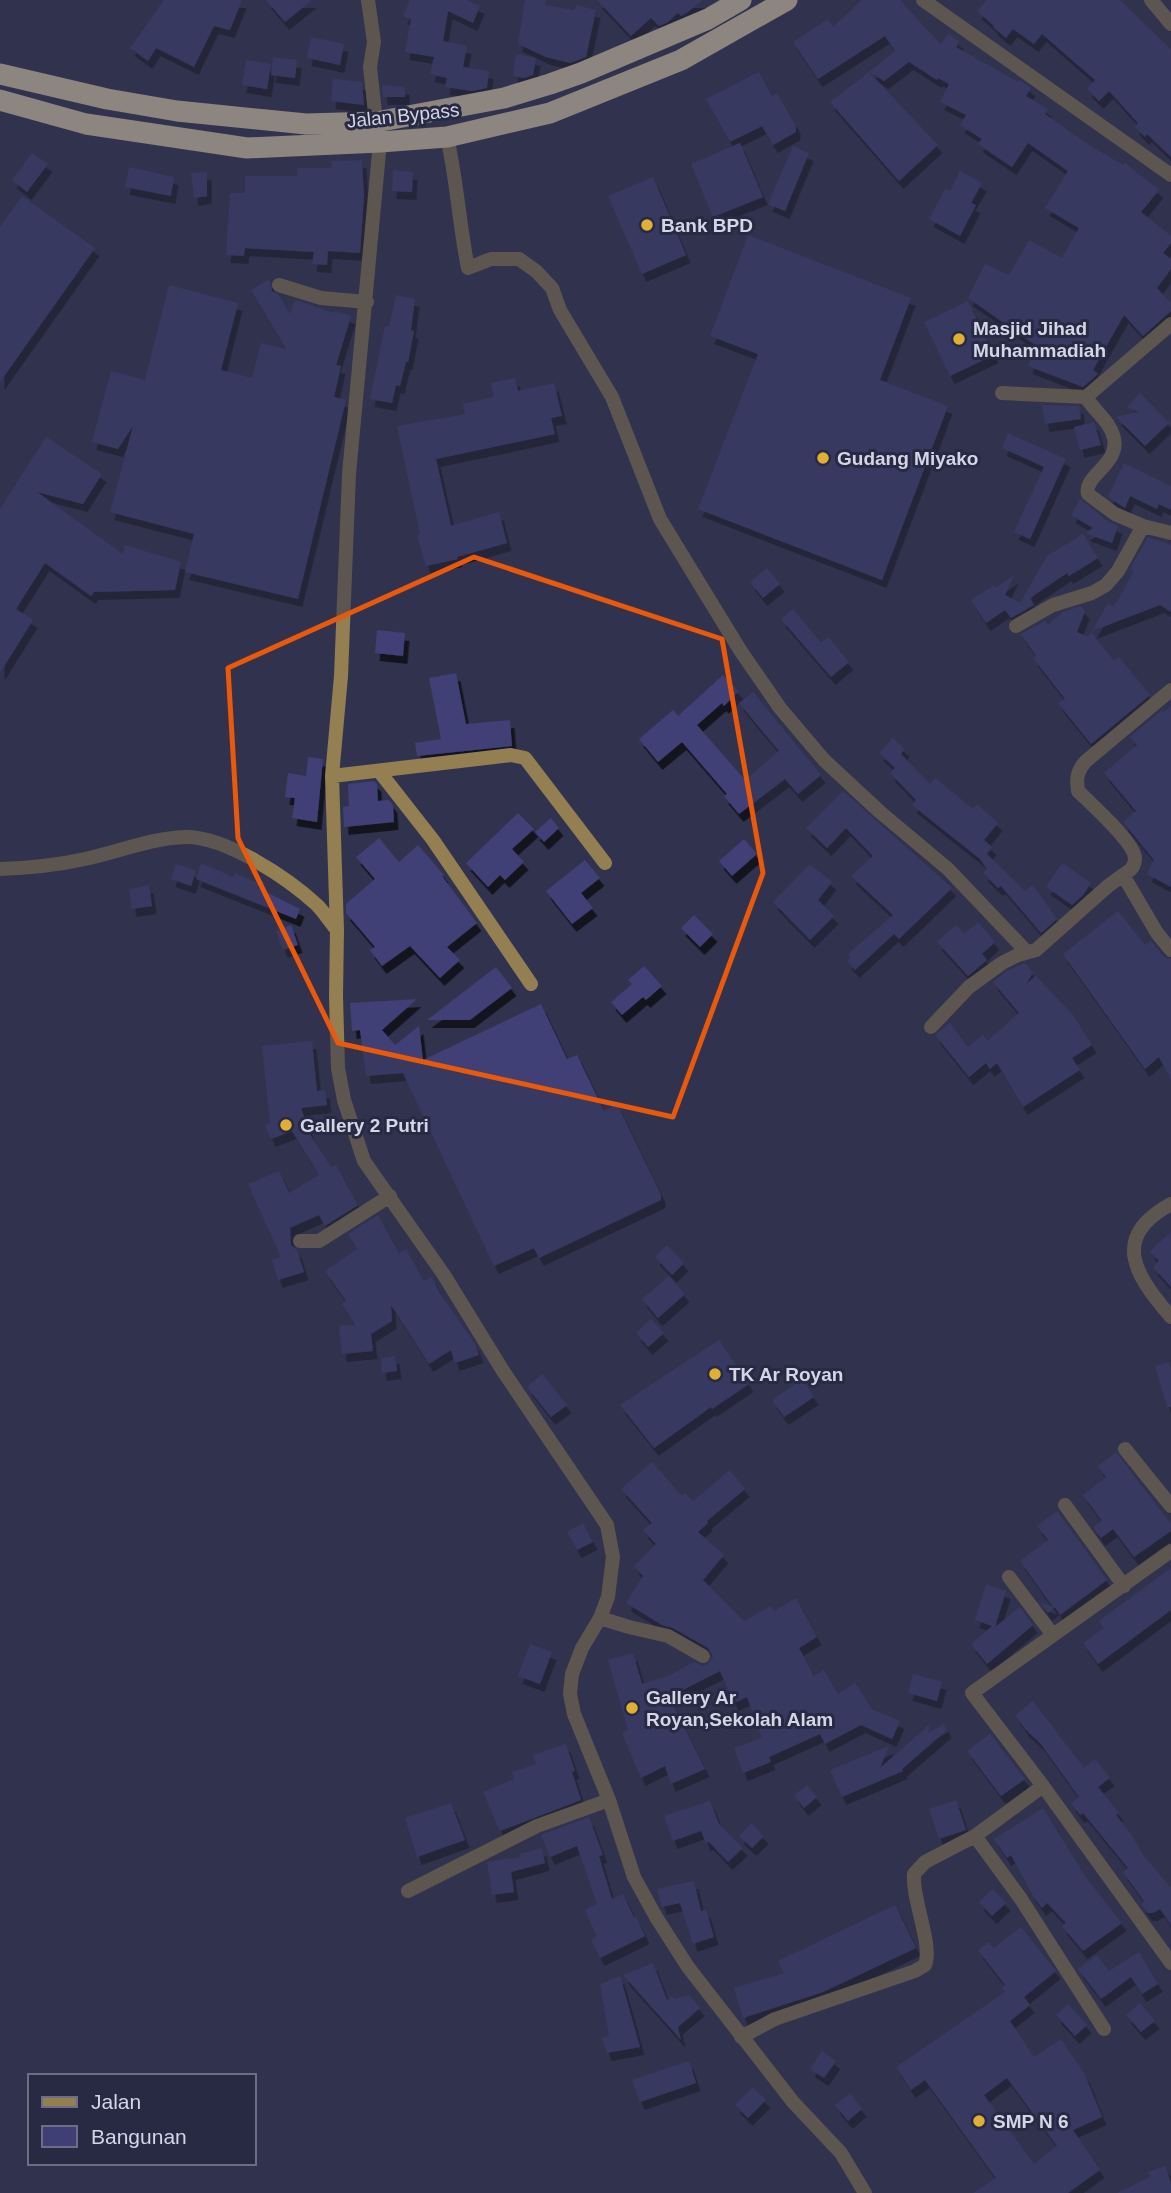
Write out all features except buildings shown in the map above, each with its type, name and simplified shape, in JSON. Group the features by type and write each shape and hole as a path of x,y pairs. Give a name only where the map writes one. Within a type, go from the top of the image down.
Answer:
{"highway":[{"name":"Jalan Bypass","path":"0,100 86,124 247,148 378,132 582,74 708,19 741,0"},
{"name":"Jalan Bypass","path":"0,74 107,99 177,111 378,132 447,136 550,113 681,60 787,0"},
{"path":"582,74 592,96"}],"street":[{"path":"368,0 374,41 370,67 378,132 367,302 349,474 341,676 331,776 337,930 338,1068 345,1100 364,1161 390,1196 607,1525 613,1557 608,1597 600,1618 582,1648 572,1674 570,1694 574,1714 609,1800 634,1877 688,1967 793,2102 841,2153 865,2193"},
{"path":"923,0 1171,175"},
{"path":"1150,0 1171,24"},
{"path":"447,136 455,172 468,268 491,259 519,259 536,271 552,288 560,310 612,397 660,519 740,650 780,708 824,760 948,869 1027,952"},
{"path":"279,285 321,298 367,302"},
{"path":"1002,393 1086,397 1171,324"},
{"path":"1086,397 1114,438 1110,459 1090,481 1086,492 1115,514 1143,526 1171,533"},
{"path":"1016,626 1053,605 1092,593 1106,585 1118,571 1143,526"},
{"path":"931,1027 969,987 1002,963 1036,950 1132,870 1135,857 1133,851 1078,791 1077,779 1080,768 1086,761 1171,690"},
{"path":"331,776 511,755 525,758 605,863"},
{"path":"379,771 446,858 531,984"},
{"path":"0,869 83,859 184,837 203,839 236,849 292,886 317,906 337,930"},
{"path":"1123,875 1157,933 1171,950"},
{"path":"300,1241 320,1241 390,1196"},
{"path":"1171,1204 1156,1213 1140,1230 1133,1252 1138,1274 1171,1317"},
{"path":"1125,1449 1171,1506"},
{"path":"1065,1505 1124,1586"},
{"path":"1171,1552 972,1693 1171,1963"},
{"path":"1009,1577 1053,1635"},
{"path":"600,1618 668,1636 703,1656"},
{"path":"741,2037 775,2018 915,1971 925,1965 928,1952 914,1895 914,1874 925,1862 975,1836 1043,1786"},
{"path":"408,1891 537,1826 609,1800"},
{"path":"975,1836 1021,1899 1104,2029"}],"highlighted area":[{"path":"474,557 722,639 763,873 673,1117 338,1043 238,838 228,668"}],"place":[{"name":"Bank BPD","path":"647,225"},
{"name":"Masjid Jihad Muhammadiah","path":"959,339"},
{"name":"Gudang Miyako","path":"823,458"},
{"name":"Gallery 2 Putri","path":"286,1125"},
{"name":"TK Ar Royan","path":"715,1374"},
{"name":"Gallery Ar Royan,Sekolah Alam","path":"632,1708"},
{"name":"SMP N 6","path":"979,2121"}]}
